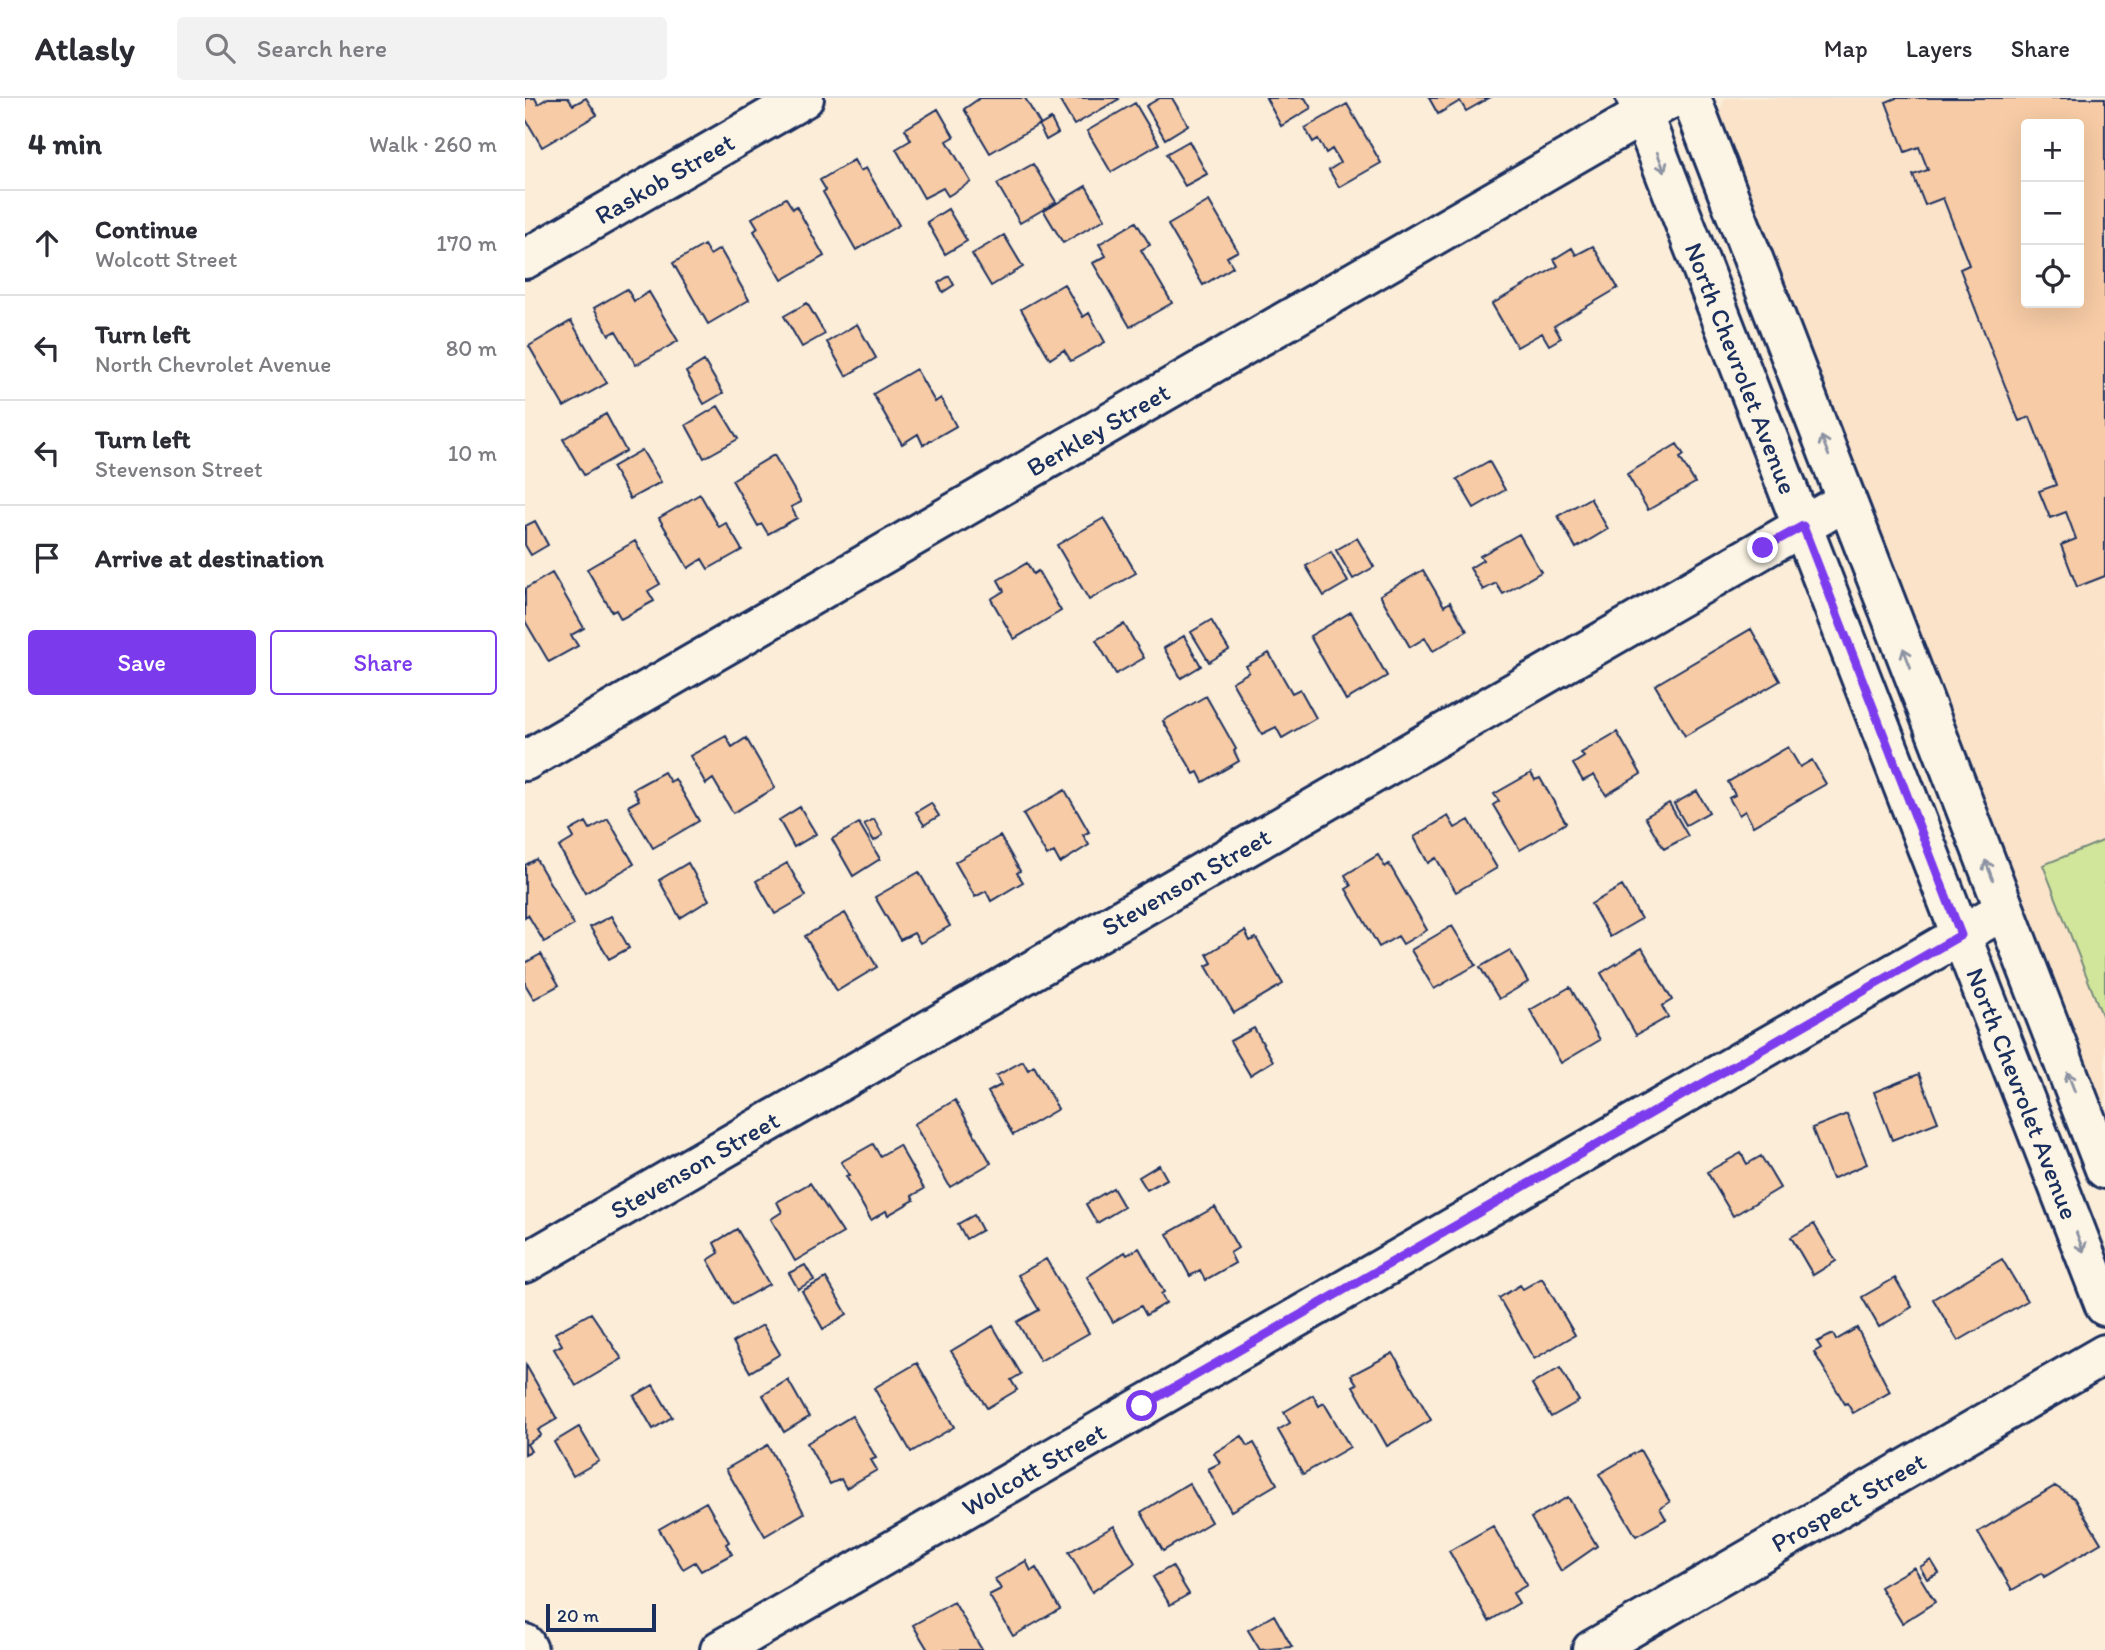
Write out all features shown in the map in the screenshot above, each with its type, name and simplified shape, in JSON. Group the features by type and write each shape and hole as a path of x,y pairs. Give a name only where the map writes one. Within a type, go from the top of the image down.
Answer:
{"street":[{"name":"Raskob Street","path":"525,259 804,98"},
{"name":"North Chevrolet Avenue","path":"1691,98 2105,1169"},
{"name":"North Chevrolet Avenue","path":"1650,104 1803,526 2105,1306"},
{"name":"Berkley Street","path":"525,761 1650,104"},
{"name":"Stevenson Street","path":"525,1263 1846,501"},
{"name":"Wolcott Street","path":"720,1650 2004,910"},
{"name":"Prospect Street","path":"1591,1650 2105,1354"},
{"path":"525,1644 528,1650"}],"shaded area":[{"path":"1725,98 2105,98 2105,1110 1724,131 1720,112"}],"green space":[{"path":"2105,840 2105,1023 2043,865"}],"building":[{"path":"525,98 535,98 538,104 548,98 568,98 573,105 586,98 597,115 542,147 525,118"},
{"path":"980,98 1025,98 1040,124 990,153 964,109"},
{"path":"1058,98 1118,98 1119,99 1074,125"},
{"path":"1160,98 1172,98 1188,125 1165,139 1146,106"},
{"path":"1266,98 1305,98 1311,108 1281,126"},
{"path":"1429,98 1489,98 1466,111 1460,101 1438,114"},
{"path":"1896,98 2105,98 2105,576 2077,587 2061,545 2076,539 2066,512 2050,518 2039,491 2056,485 2030,417 2019,421 2014,409 1960,269 1969,265 1943,198 1925,205 1913,175 1928,170 1919,147 1905,152 1886,102"},
{"path":"1135,103 1159,144 1111,172 1087,131"},
{"path":"1347,104 1381,163 1339,187 1329,170 1340,163 1332,149 1326,153 1318,139 1313,142 1305,128"},
{"path":"938,109 954,137 947,141 971,182 948,196 943,188 924,198 896,149 911,140 905,129"},
{"path":"1051,119 1058,133 1046,140 1039,126"},
{"path":"1189,141 1207,174 1185,186 1166,154"},
{"path":"854,160 860,171 866,168 899,225 856,250 823,192 826,190 820,180"},
{"path":"1033,164 1056,202 1020,223 997,184"},
{"path":"1086,186 1105,219 1063,243 1044,211"},
{"path":"786,198 793,209 796,206 824,256 782,280 754,231 758,228 752,218"},
{"path":"1209,201 1238,251 1227,257 1233,267 1203,285 1168,225"},
{"path":"948,209 967,241 945,254 927,222"},
{"path":"1136,222 1150,245 1141,250 1172,303 1130,327 1093,263 1106,256 1099,244"},
{"path":"1004,235 1023,267 991,286 972,254"},
{"path":"704,245 710,255 720,249 749,300 708,324 673,263"},
{"path":"1593,246 1618,288 1554,326 1561,338 1549,345 1542,333 1517,347 1492,304 1558,266 1554,259 1572,248 1576,255"},
{"path":"949,276 954,285 943,292 938,283"},
{"path":"1064,284 1083,317 1089,313 1105,342 1071,361 1064,350 1050,359 1021,309"},
{"path":"627,289 634,301 649,292 678,341 636,365 616,331 609,335 594,308"},
{"path":"807,303 825,334 802,347 784,316"},
{"path":"571,321 607,383 564,407 529,346"},
{"path":"857,324 876,358 846,376 827,342"},
{"path":"704,361 723,393 704,404 686,372"},
{"path":"916,369 935,402 941,398 956,426 923,445 918,434 902,444 873,394"},
{"path":"718,406 738,439 704,458 686,425"},
{"path":"606,414 626,451 584,475 563,439"},
{"path":"1677,444 1684,455 1680,458 1695,483 1648,510 1627,474"},
{"path":"642,450 661,482 630,499 612,467"},
{"path":"774,455 801,502 791,507 797,518 768,534 762,524 758,526 732,480"},
{"path":"1489,461 1505,490 1474,508 1457,479"},
{"path":"700,494 719,527 726,523 742,550 708,569 702,559 688,568 659,518"},
{"path":"1590,498 1608,529 1576,548 1558,516"},
{"path":"1104,518 1136,573 1089,600 1057,545"},
{"path":"535,521 548,545 531,555 525,545 525,526"},
{"path":"1519,534 1541,572 1503,594 1496,583 1483,590 1470,568 1483,560 1480,556"},
{"path":"1357,538 1374,567 1353,579 1336,550"},
{"path":"635,541 660,584 648,591 654,601 621,619 616,610 612,612 587,569"},
{"path":"1331,552 1348,582 1324,596 1306,566"},
{"path":"1027,563 1033,574 1038,571 1061,611 1014,639 991,599 1004,591 998,580"},
{"path":"1423,570 1444,606 1450,602 1467,631 1433,651 1425,638 1410,647 1380,595"},
{"path":"552,573 584,628 571,635 578,646 549,662 525,621 525,589"},
{"path":"1351,612 1387,676 1346,700 1310,636"},
{"path":"1211,620 1229,650 1209,662 1191,632"},
{"path":"1124,624 1144,658 1116,674 1096,640"},
{"path":"1751,629 1780,681 1685,736 1655,685"},
{"path":"1184,636 1201,666 1181,678 1164,648"},
{"path":"1269,653 1292,693 1300,689 1316,718 1282,738 1276,727 1262,734 1232,682 1249,672 1246,666"},
{"path":"1206,696 1236,749 1234,751 1239,761 1203,782 1198,772 1194,774 1163,721"},
{"path":"1617,732 1641,774 1606,795 1594,775 1583,781 1573,764 1584,757 1581,753"},
{"path":"726,736 732,747 746,738 775,788 733,813 713,779 706,784 690,756"},
{"path":"1788,747 1800,767 1812,760 1826,784 1753,826 1745,811 1739,815 1729,798 1735,795 1728,782"},
{"path":"664,772 670,782 675,779 699,821 653,848 628,806 639,800 633,789"},
{"path":"1531,773 1535,780 1540,778 1566,823 1520,850 1493,805 1499,801 1494,794"},
{"path":"1065,790 1089,832 1083,835 1089,845 1060,863 1054,852 1047,856 1023,814"},
{"path":"1697,791 1709,812 1686,825 1674,804"},
{"path":"931,803 939,816 924,825 916,812"},
{"path":"1669,803 1688,836 1664,849 1645,817"},
{"path":"800,807 816,834 794,847 779,820"},
{"path":"1448,816 1455,828 1469,820 1497,868 1456,892 1436,858 1428,863 1414,837"},
{"path":"608,819 634,864 585,893 559,847 574,838 570,831 586,822 590,829"},
{"path":"874,819 883,835 874,841 864,824"},
{"path":"859,823 880,859 853,876 832,839"},
{"path":"1000,836 1020,871 1017,873 1023,882 991,901 986,891 975,897 955,862"},
{"path":"1378,855 1385,867 1389,864 1427,930 1403,944 1398,936 1379,947 1346,889 1351,886 1345,875"},
{"path":"536,859 574,925 544,942 528,915 525,917 525,865"},
{"path":"688,863 709,900 680,918 659,880"},
{"path":"787,863 806,896 775,914 756,881"},
{"path":"919,872 950,926 920,943 914,933 900,940 875,897"},
{"path":"1622,886 1641,919 1610,937 1591,904"},
{"path":"845,913 877,967 837,991 805,936"},
{"path":"611,916 629,948 609,959 590,927"},
{"path":"1452,926 1476,965 1434,989 1411,950"},
{"path":"1245,931 1250,941 1256,938 1283,984 1234,1013 1206,966 1212,963 1207,954"},
{"path":"1642,948 1672,1000 1662,1006 1668,1017 1636,1035 1601,973"},
{"path":"1510,950 1528,982 1499,999 1480,967"},
{"path":"541,954 559,985 534,999 525,984 525,963"},
{"path":"1570,987 1600,1040 1561,1063 1530,1010"},
{"path":"1254,1028 1273,1061 1250,1075 1230,1041"},
{"path":"1023,1061 1028,1070 1034,1066 1058,1109 1013,1135 988,1092 1001,1085 996,1076"},
{"path":"1919,1074 1938,1122 1892,1140 1874,1092"},
{"path":"955,1100 991,1163 950,1187 914,1124"},
{"path":"1847,1114 1867,1164 1832,1179 1812,1128"},
{"path":"873,1144 880,1156 899,1145 924,1189 912,1196 914,1200 888,1215 886,1211 871,1220 841,1162"},
{"path":"1741,1153 1747,1164 1761,1156 1780,1188 1733,1216 1707,1172"},
{"path":"1159,1165 1167,1179 1147,1190 1139,1177"},
{"path":"810,1183 843,1233 795,1261 771,1219 782,1212 777,1202"},
{"path":"1113,1188 1124,1207 1097,1223 1086,1204"},
{"path":"1215,1207 1238,1248 1230,1253 1235,1263 1205,1280 1200,1270 1190,1276 1167,1234"},
{"path":"974,1215 982,1230 966,1239 958,1224"},
{"path":"1814,1224 1836,1261 1813,1275 1791,1237"},
{"path":"737,1229 769,1284 733,1304 708,1260 719,1253 714,1243"},
{"path":"1139,1248 1164,1292 1161,1294 1166,1303 1146,1315 1141,1306 1113,1322 1087,1277 1125,1252 1127,1255"},
{"path":"1046,1259 1089,1333 1040,1361 1017,1322 1039,1310 1018,1275"},
{"path":"2002,1259 2027,1301 1958,1341 1933,1299"},
{"path":"805,1265 814,1280 798,1289 789,1273"},
{"path":"826,1278 847,1314 823,1329 802,1291"},
{"path":"1542,1278 1575,1335 1534,1359 1499,1298 1520,1285 1523,1289"},
{"path":"1895,1278 1912,1307 1879,1327 1862,1297"},
{"path":"591,1313 622,1359 576,1386 554,1349 562,1345 555,1333"},
{"path":"763,1325 780,1354 750,1372 733,1342"},
{"path":"993,1326 1021,1374 1011,1380 1017,1390 987,1408 951,1351"},
{"path":"1857,1328 1890,1392 1853,1413 1814,1352 1821,1348 1817,1342 1833,1334 1836,1340"},
{"path":"1393,1353 1431,1420 1387,1446 1353,1386 1357,1384 1351,1375"},
{"path":"917,1363 954,1427 911,1452 874,1388"},
{"path":"526,1365 557,1419 538,1430 541,1435 527,1444 531,1451 525,1454"},
{"path":"1560,1368 1579,1401 1551,1417 1532,1384"},
{"path":"788,1380 809,1417 784,1432 763,1395"},
{"path":"653,1385 672,1417 653,1429 634,1396"},
{"path":"1313,1395 1319,1406 1324,1403 1350,1447 1303,1474 1278,1430 1290,1423 1284,1412"},
{"path":"852,1416 876,1458 871,1460 877,1470 846,1488 841,1479 830,1484 807,1443"},
{"path":"579,1427 599,1461 573,1476 554,1442"},
{"path":"1242,1436 1248,1446 1254,1443 1277,1484 1231,1511 1208,1469 1220,1463 1214,1453"},
{"path":"768,1445 804,1513 765,1536 726,1469"},
{"path":"1640,1450 1670,1502 1660,1508 1666,1519 1636,1536 1599,1474"},
{"path":"1189,1483 1211,1522 1163,1551 1141,1512"},
{"path":"2055,1486 2074,1498 2101,1543 2044,1577 2042,1573 2012,1590 1978,1532"},
{"path":"1568,1497 1597,1546 1561,1571 1531,1518"},
{"path":"706,1502 729,1542 726,1544 732,1554 701,1571 695,1562 683,1569 659,1529"},
{"path":"1114,1526 1135,1563 1092,1592 1069,1552"},
{"path":"1493,1526 1527,1585 1513,1593 1519,1603 1489,1621 1449,1551"},
{"path":"1931,1560 1939,1573 1927,1579 1920,1567"},
{"path":"1026,1561 1031,1571 1036,1568 1060,1609 1013,1636 989,1595 1001,1589 995,1579"},
{"path":"1172,1566 1189,1594 1170,1605 1153,1577"},
{"path":"1914,1567 1935,1602 1902,1623 1880,1587"},
{"path":"954,1602 982,1650 928,1650 913,1625"},
{"path":"1274,1615 1292,1647 1260,1650 1248,1630"}],"route":[{"path":"1142,1406 1961,935 1803,526 1763,548"}]}
